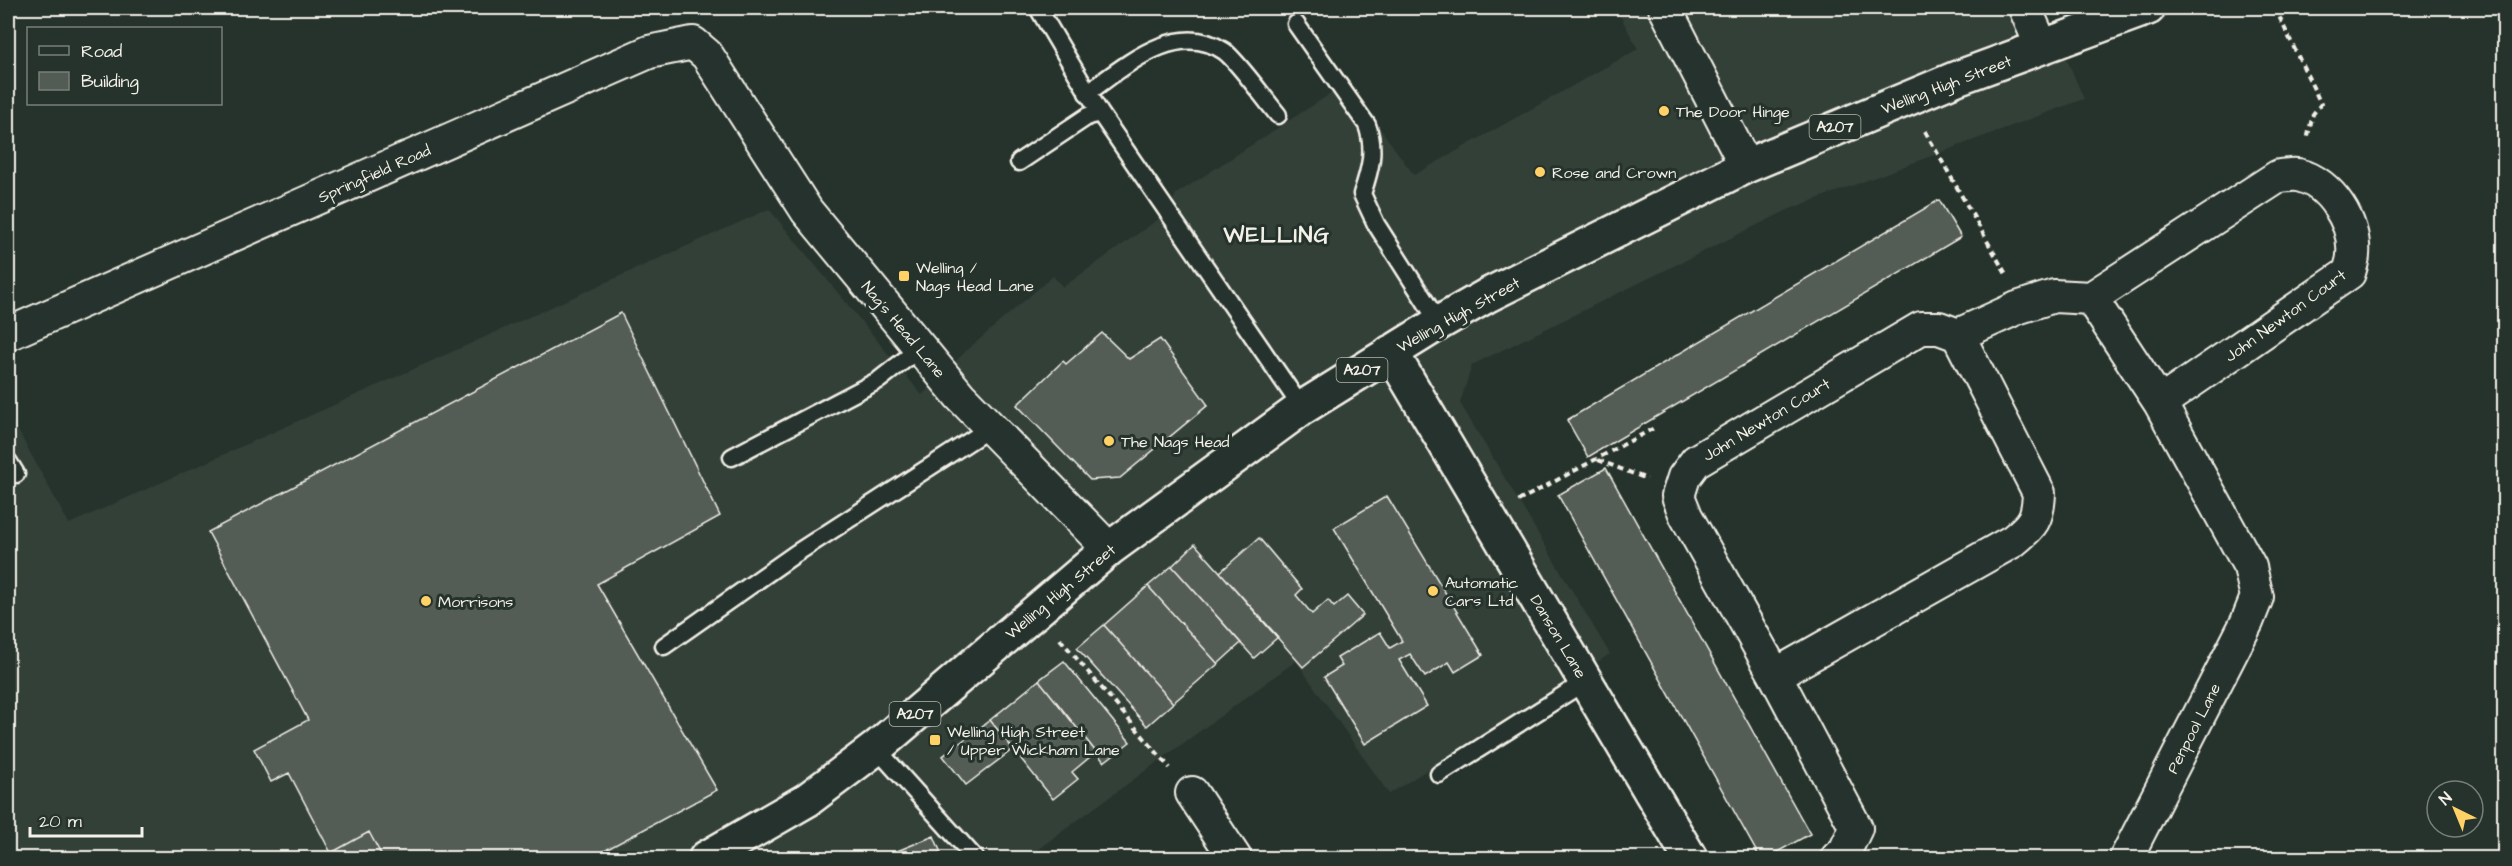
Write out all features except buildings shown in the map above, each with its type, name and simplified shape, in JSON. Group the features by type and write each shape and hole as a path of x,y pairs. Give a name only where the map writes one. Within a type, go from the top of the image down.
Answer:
{"main road":[{"name":"A207","path":"2042,47 2148,8"},
{"name":"Welling High Street","path":"706,858 807,800 876,748 1109,549 1302,408 1391,352 1488,295 1746,166 1906,99 2042,47"},
{"name":"Danson Lane","path":"1391,352 1690,858"}],"street":[{"path":"2025,8 2042,47"},
{"path":"1672,10 1746,166"},
{"name":"Springfield Road","path":"8,334 649,52 693,44 707,55 728,86"},
{"name":"Nag's Head Lane","path":"728,86 807,211 990,428 1109,549"},
{"path":"1775,675 2013,541 2032,525 2039,509 2039,493 1958,335 2024,305 2054,296 2091,298 2279,176 2298,175"},
{"name":"John Newton Court","path":"2160,403 2349,273 2354,255 2351,234 2345,217 2336,201 2319,186 2298,175"},
{"path":"2091,298 2160,403"},
{"name":"John Newton Court","path":"1679,492 1684,477 1696,461 1922,328 1938,328 1958,335"},
{"name":"Penpool Lane","path":"2126,858 2247,622 2257,597 2250,567 2160,403"},
{"path":"1679,492 1678,496 1686,516 1775,675 1856,828 1845,851 1837,858"},
{"path":"1192,793 1235,858"}],"lane":[{"path":"1038,8 1100,113 1302,408"},
{"path":"1296,24 1367,125 1372,139 1372,160 1362,194 1376,224 1439,323"},
{"path":"1087,93 1148,51 1191,39 1224,51 1278,116"},
{"path":"1019,162 1088,116 1100,113"},
{"path":"732,457 879,380 921,348"},
{"path":"664,646 795,554 990,428"},
{"path":"1439,774 1586,681"},
{"path":"876,748 975,858"}],"path":[{"path":"2275,8 2321,104 2313,114 2298,175"},
{"path":"1906,99 2024,305"},
{"path":"1489,516 1656,427"},
{"path":"1597,459 1679,492"},
{"path":"1036,610 1192,793"}],"shaded area":[{"path":"1616,8 2045,8 2084,99 1790,209 1472,365 1460,403 1610,654 1389,794 1296,661 1030,855 1032,858 8,858 8,412 69,524 769,209 922,395 967,350 1053,276 1063,287 1167,213 1176,194 1347,83 1414,175 1638,49"}],"place":[{"name":"The Door Hinge","path":"1664,111"},
{"name":"Rose and Crown","path":"1540,172"},
{"name":"Welling / Nags Head Lane","path":"904,276"},
{"name":"The Nags Head","path":"1109,441"},
{"name":"Automatic Cars Ltd","path":"1433,591"},
{"name":"Morrisons","path":"426,601"},
{"name":"Welling High Street / Upper Wickham Lane","path":"935,740"}],"district":[{"name":"WELLING","path":"1277,234"}]}
